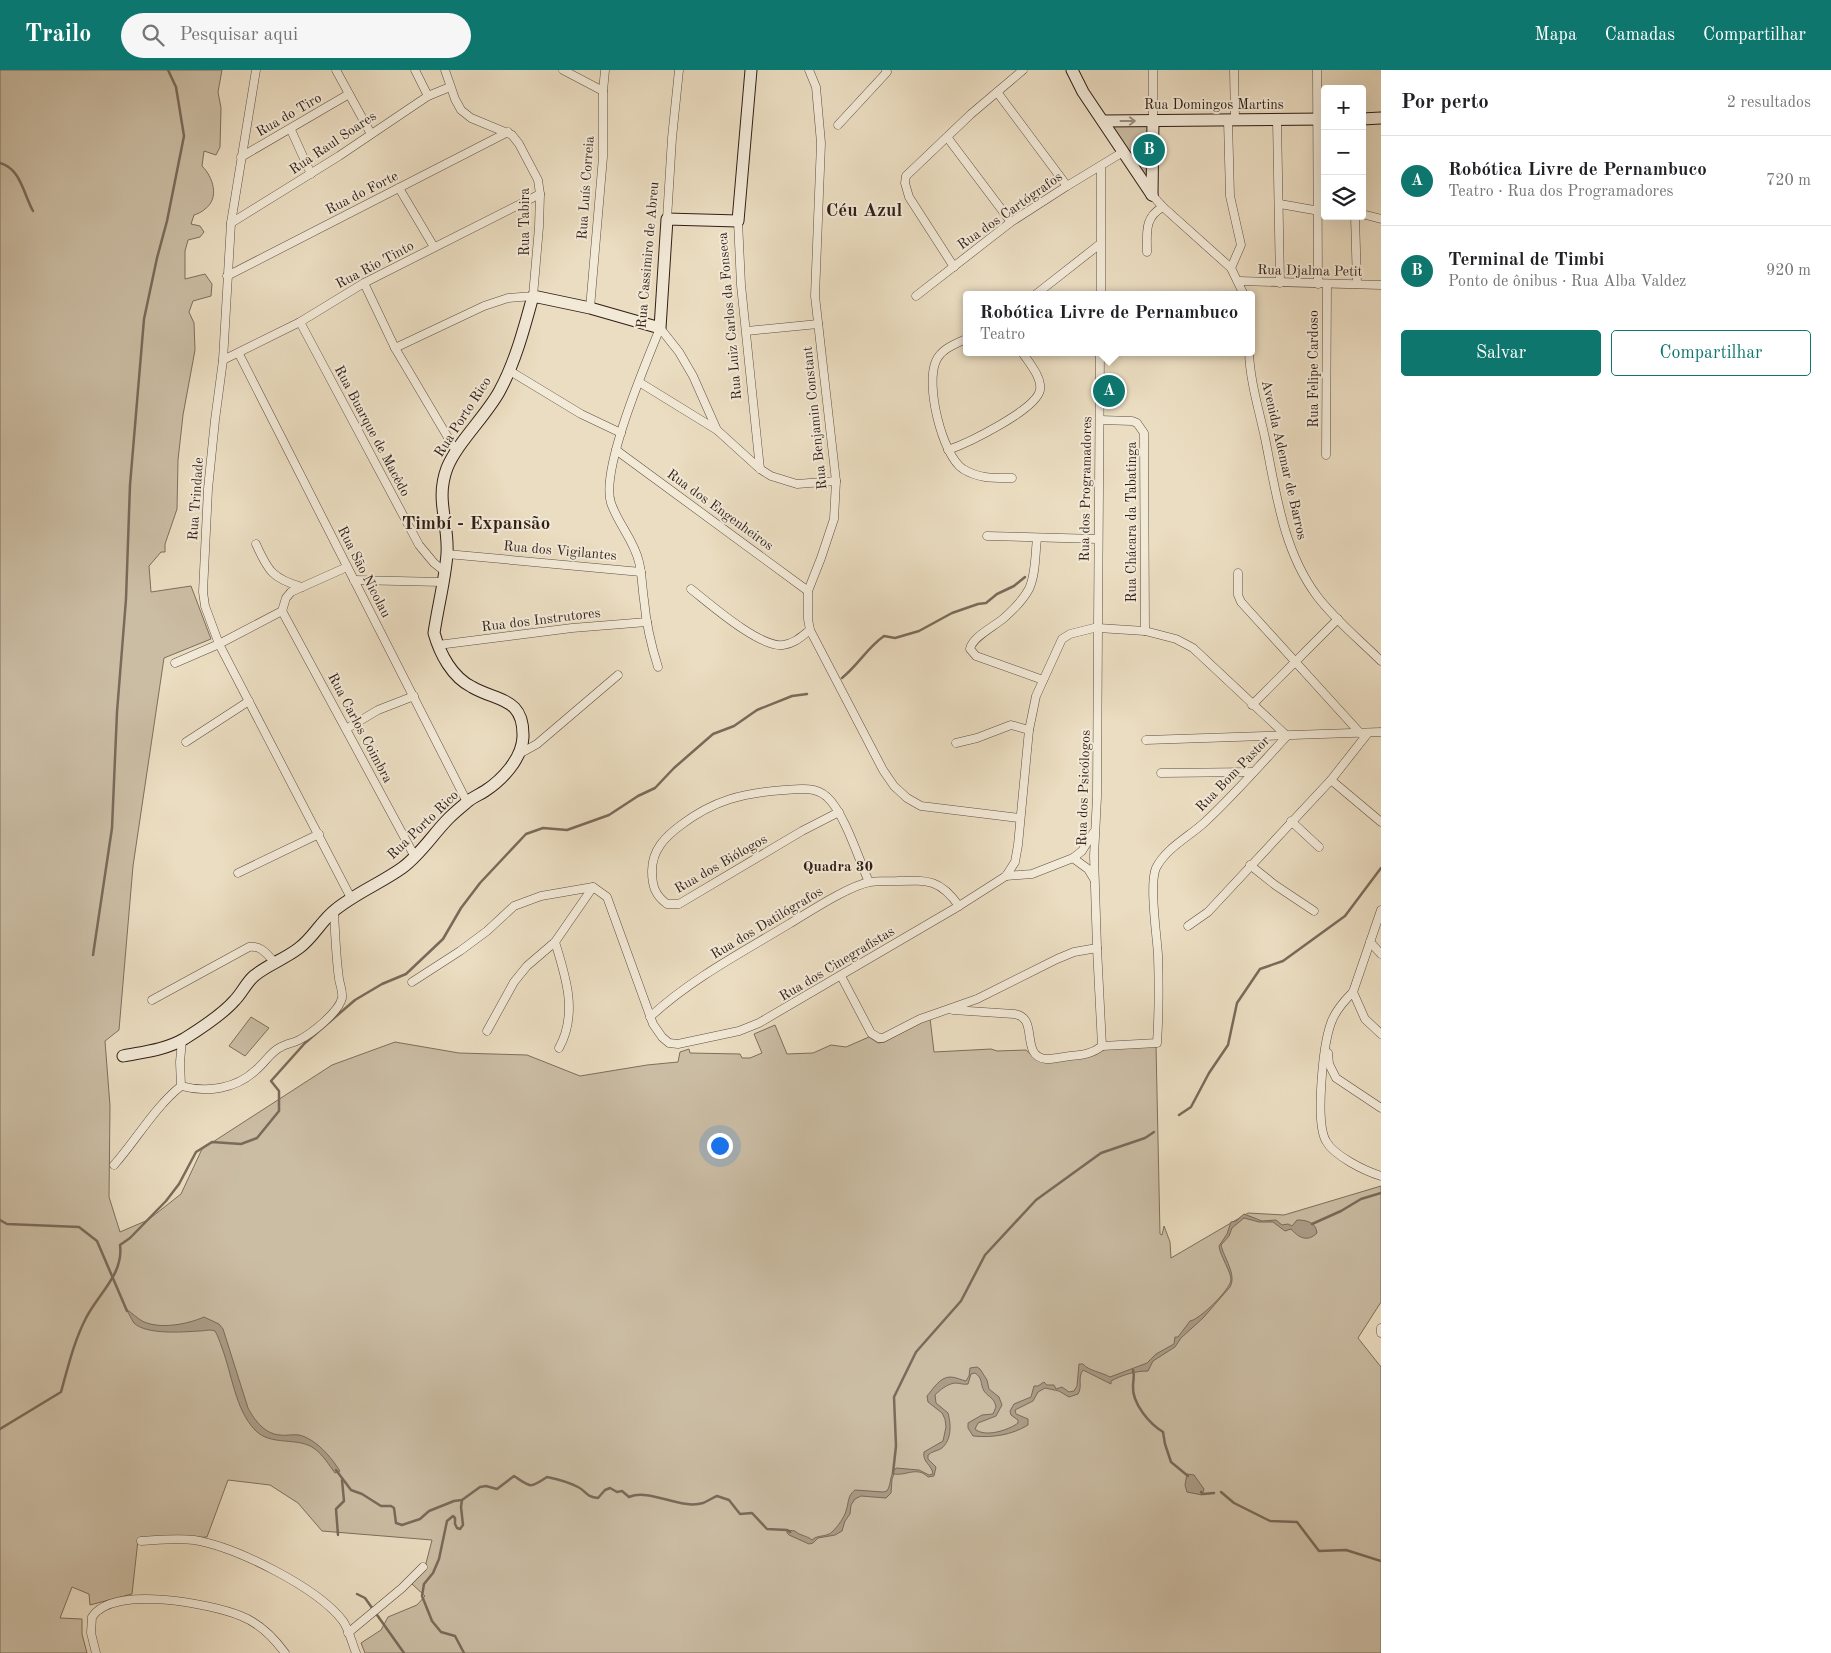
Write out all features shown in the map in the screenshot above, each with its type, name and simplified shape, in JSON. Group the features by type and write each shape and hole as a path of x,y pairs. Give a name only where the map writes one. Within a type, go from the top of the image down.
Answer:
{"street":[{"name":"Rua Trindade","path":"256,70 231,223 223,360 208,489 204,583 205,606 219,644 351,898"},
{"path":"336,70 371,134"},
{"path":"415,70 428,96"},
{"name":"Rua Tabira","path":"445,70 455,100 466,114 508,132 519,144 538,180 540,194 537,263 533,296"},
{"path":"563,70 603,91"},
{"name":"Rua Luís Correia","path":"590,308 603,157 604,70"},
{"name":"Rua Cassimiro de Abreu","path":"658,667 652,649 641,572 634,547 610,502 611,471 621,433 660,328 678,70"},
{"name":"Rua Luiz Carlos da Fonseca","path":"751,70 738,221 739,261 760,469"},
{"name":"Rua Benjamin Constant","path":"809,70 816,87 821,143 815,272 818,324 836,481 834,519 808,590 807,604 810,630 882,770 906,798 921,806 1019,818"},
{"path":"838,125 887,72 886,70"},
{"path":"954,267 909,197 904,183 906,176 946,137 1023,70"},
{"path":"1072,70 1084,92 1152,195 1231,268 1242,291"},
{"path":"1152,195 1153,70"},
{"path":"1231,268 1241,244 1230,196 1234,70"},
{"name":"Rua Felipe Cardoso","path":"1317,70 1321,119"},
{"name":"Rua Raul Soares","path":"231,223 311,174 428,96 450,87"},
{"path":"997,92 1067,186"},
{"name":"Rua do Tiro","path":"241,157 349,94"},
{"path":"1366,119 1381,118"},
{"name":"Rua Domingos Martins","path":"1103,121 1321,119"},
{"path":"1277,120 1280,283"},
{"path":"290,130 311,174"},
{"name":"Rua Felipe Cardoso","path":"1321,130 1321,175"},
{"name":"Rua do Forte","path":"227,276 508,132"},
{"path":"946,137 1011,222"},
{"name":"Rua dos Cartógrafos","path":"916,296 1011,222 1123,152"},
{"path":"1101,166 1101,291"},
{"path":"399,188 434,247"},
{"name":"Rua Rio Tinto","path":"223,360 300,322 364,283 540,194"},
{"path":"1280,204 1321,212"},
{"path":"1147,252 1150,216 1163,207"},
{"path":"1366,215 1381,219"},
{"path":"667,219 738,221"},
{"name":"Rua Felipe Cardoso","path":"1321,220 1326,455"},
{"path":"1355,220 1357,284"},
{"path":"1040,291 1100,244"},
{"name":"Rua Djalma Petit","path":"1238,281 1381,285"},
{"path":"364,283 395,348 456,451"},
{"path":"395,348 484,306 508,298 533,296 590,308 660,328 679,352 693,376 717,430"},
{"name":"Rua Porto Rico","path":"122,1056 158,1050 182,1040 228,1008 254,977 299,948 334,911 351,898 393,874 415,857 467,802 495,784 513,764 519,754 523,740 523,730 517,710 511,703 502,698 471,687 461,680 453,671 438,645 434,633 447,554 447,536 441,497 445,474 456,451 484,415 510,371 533,296"},
{"name":"Rua Buarque de Macêdo","path":"300,322 419,545 443,577"},
{"path":"747,331 818,324"},
{"path":"963,341 940,354 932,372 938,419 948,450 955,463 972,474 985,478 1012,478"},
{"name":"Rua São Nicolau","path":"238,354 467,802"},
{"path":"948,450 986,434 1033,402 1040,389 1038,379 1024,356"},
{"name":"Rua dos Programadores","path":"1098,628 1100,356"},
{"name":"Avenida Ademar de Barros","path":"1250,356 1254,386 1287,537 1298,564 1316,596 1381,661"},
{"path":"510,371 581,414 621,433"},
{"path":"639,382 717,430 760,469 783,481 797,484 836,481"},
{"name":"Rua Chácara da Tabatinga","path":"1100,420 1132,421 1137,423 1144,433 1145,631"},
{"name":"Rua dos Engenheiros","path":"616,450 808,590"},
{"path":"986,536 1037,539 1098,539"},
{"path":"1037,539 1030,588 1018,605 976,640 970,649 976,656 1043,680"},
{"path":"256,544 266,566 274,576 287,583 302,587"},
{"name":"Rua dos Vigilantes","path":"447,554 641,572"},
{"path":"176,663 219,644 282,611 286,598 291,592 347,567"},
{"path":"1238,573 1238,595 1241,602 1364,733"},
{"path":"354,580 443,577"},
{"path":"691,589 741,627 771,644 783,646 793,643 810,630"},
{"name":"Rua Carlos Coimbra","path":"282,611 415,857"},
{"path":"1252,704 1338,619"},
{"name":"Rua dos Instrutores","path":"438,645 572,628 647,622"},
{"path":"1006,876 1014,862 1018,845 1019,818 1032,711 1043,680 1062,639 1075,632 1098,628 1145,631"},
{"name":"Rua dos Psicólogos","path":"1098,628 1095,880 1102,1046"},
{"name":"Rua Bom Pastor","path":"1102,1046 1157,1043 1159,989 1155,922 1155,870 1162,858 1206,821 1286,736 1193,648 1176,639 1145,631"},
{"name":"Rua Porto Rico","path":"519,754 542,740 618,675"},
{"path":"346,729 378,710 414,696"},
{"path":"186,742 249,701"},
{"path":"956,743 1011,726 1029,730"},
{"path":"1146,740 1381,732"},
{"path":"1188,926 1208,912 1331,780 1364,733"},
{"path":"1161,773 1253,772"},
{"path":"1331,780 1381,822"},
{"name":"Rua dos Biólogos","path":"839,812 679,904 667,904 656,893 652,881 652,864 656,850 667,836 707,807 728,799 751,794 800,789 815,790 827,796 839,812 869,882"},
{"path":"1291,821 1319,847"},
{"path":"1095,829 1089,842 1073,858 1088,869 1095,880"},
{"path":"238,873 319,834"},
{"name":"Rua dos Cinegrafistas","path":"650,1017 656,1030 669,1043 678,1044 739,1031 759,1023 841,976 1006,876 1032,874 1073,858"},
{"path":"1250,865 1275,885 1314,911"},
{"name":"Rua dos Datilógrafos","path":"650,1017 674,996 705,975 819,906 844,892 869,882 928,881 939,885 949,892 959,906"},
{"path":"487,1030 514,982 531,962 555,942 593,887"},
{"path":"412,982 487,931 514,906 541,896 593,887 607,897 650,1017"},
{"path":"1381,910 1353,992 1343,1002 1331,1023 1321,1090 1320,1122 1326,1141 1338,1154 1381,1176"},
{"path":"181,1086 209,1090 237,1082 256,1070 280,1047 300,1039 314,1030 333,1012 339,1005 342,995 339,982 334,911"},
{"path":"555,942 563,967 570,1017 559,1048"},
{"path":"1370,942 1381,954"},
{"path":"152,1000 249,947 256,946 261,949 274,963"},
{"path":"841,976 869,1029 879,1038 883,1038 920,1019 948,1010 1010,983 1057,958 1074,952 1097,948"},
{"path":"1353,992 1364,1019 1381,1034"},
{"path":"948,1010 1022,1016 1028,1023 1031,1047 1037,1054 1046,1059 1087,1054 1102,1046"},
{"path":"114,1166 153,1114 181,1086 180,1062 182,1040"},
{"path":"1327,1046 1330,1064 1336,1078 1381,1108"},
{"path":"1381,1328 1381,1333"},
{"path":"141,1542 193,1540 235,1552 289,1579 318,1598 343,1622 356,1653"},
{"path":"348,1633 402,1588 423,1567"},
{"path":"96,1653 91,1633 92,1617 101,1607 125,1599 191,1603 243,1617 277,1642 285,1653"}],"shaded area":[{"path":"0,70 222,70 218,92 221,108 220,147 216,155 204,151 202,166 212,182 214,193 210,204 200,213 194,215 191,224 200,226 204,232 200,237 188,240 185,251 185,279 205,274 212,284 211,296 193,301 189,312 194,323 195,350 183,415 178,460 177,509 165,544 165,552 161,552 149,566 151,592 191,586 211,639 164,658 133,866 119,1030 105,1041 110,1106 109,1197 120,1232 148,1220 181,1194 202,1149 332,1065 395,1042 459,1053 527,1055 580,1076 678,1062 680,1052 689,1049 690,1053 740,1054 742,1058 750,1058 762,1053 754,1034 775,1025 787,1054 813,1053 831,1045 846,1047 869,1037 878,1043 884,1042 930,1018 934,1052 991,1049 997,1051 1026,1050 1034,1057 1101,1050 1105,1047 1156,1045 1160,1234 1162,1235 1164,1226 1170,1242 1171,1258 1248,1213 1284,1215 1381,1186 1381,1302 1358,1338 1381,1367 1381,1653 365,1653 361,1643 381,1630 388,1617 417,1605 425,1596 412,1584 424,1571 432,1540 322,1531 298,1503 270,1485 228,1480 207,1537 138,1540 132,1594 90,1605 89,1594 72,1587 60,1618 82,1619 82,1634 87,1653 0,1653"},
{"path":"1103,121 1153,121 1152,195"},
{"path":"251,1017 269,1028 245,1056 229,1046"},
{"path":"1244,1214 1262,1221 1276,1220 1282,1225 1288,1224 1292,1226 1297,1220 1307,1221 1315,1226 1317,1233 1310,1238 1303,1238 1291,1229 1285,1231 1273,1222 1259,1222 1244,1218 1232,1228 1229,1236 1221,1245 1231,1272 1232,1282 1230,1287 1203,1318 1181,1338 1175,1347 1153,1361 1148,1371 1124,1375 1111,1381 1111,1384 1083,1370 1080,1376 1078,1394 1069,1397 1059,1391 1045,1388 1038,1392 1033,1401 1015,1410 1016,1414 1028,1419 1028,1425 1015,1431 987,1437 973,1436 968,1428 968,1423 982,1415 993,1414 996,1407 994,1401 984,1391 978,1375 975,1373 971,1374 968,1384 955,1383 946,1386 935,1395 936,1403 948,1413 950,1427 948,1440 942,1448 928,1455 928,1459 936,1467 934,1476 928,1477 920,1472 894,1474 891,1493 886,1498 861,1496 855,1499 842,1531 835,1535 818,1538 809,1544 787,1533 787,1530 795,1531 812,1540 831,1533 844,1516 852,1492 855,1490 887,1491 892,1473 896,1468 919,1470 929,1475 933,1474 924,1458 924,1452 943,1441 946,1427 942,1413 928,1402 927,1396 943,1379 952,1377 966,1381 970,1368 977,1367 980,1369 987,1380 989,1389 999,1397 1002,1405 996,1416 978,1423 975,1429 979,1432 991,1433 1009,1428 1018,1423 1018,1420 1011,1415 1010,1411 1014,1404 1031,1397 1034,1386 1044,1382 1047,1385 1054,1385 1056,1389 1062,1387 1069,1392 1074,1391 1077,1386 1079,1364 1083,1364 1110,1377 1147,1363 1156,1354 1174,1344 1175,1337 1178,1337 1190,1321 1200,1316 1214,1304 1229,1285 1231,1276 1219,1246 1227,1234 1231,1222 1236,1221"},
{"path":"126,1309 149,1324 165,1326 182,1324 204,1317 219,1324 223,1329 248,1408 257,1422 275,1434 299,1435 311,1440 328,1455 340,1471 335,1473 321,1454 308,1445 269,1438 255,1430 248,1422 238,1402 215,1331 165,1332 147,1329 134,1323"},
{"path":"1187,1474 1194,1475 1204,1489 1202,1495 1187,1492 1185,1485"}],"waterway":[{"path":"93,955 112,828 117,712 126,599 130,485 144,319 167,221 184,136 176,87 168,70"},
{"path":"0,163 7,166 17,176 33,211"},
{"path":"842,678 884,636 895,638 919,631 952,613 986,603 1025,577"},
{"path":"0,1429 61,1392 82,1327 91,1309 114,1275 118,1265 120,1245 130,1238 166,1201 179,1184 196,1152 212,1142 241,1144 257,1138 279,1111 279,1091 271,1081 305,1043 355,1000 382,984 406,974 443,939 461,908 480,883 526,834 543,828 567,830 609,815 638,796 655,788 674,768 713,734 734,726 757,710 792,696 807,694"},
{"path":"1179,1115 1191,1107 1209,1073 1228,1045 1237,1003 1260,969 1283,961 1345,916 1381,868"},
{"path":"893,1473 896,1446 894,1397 916,1352 961,1301 985,1255 1036,1200 1101,1153 1145,1138 1154,1132"},
{"path":"1312,1224 1341,1211 1361,1199 1381,1193"},
{"path":"0,1220 7,1224 79,1227 97,1241 127,1311"},
{"path":"1133,1370 1133,1393 1135,1400 1148,1419 1163,1432 1171,1462 1188,1476"},
{"path":"336,1470 351,1490 362,1494 381,1506 391,1506 394,1508 396,1523 402,1525 420,1519 429,1511 454,1501 462,1500 480,1487 486,1486 497,1489 514,1476 530,1485 547,1477 559,1480 574,1485 589,1495 598,1498 605,1490 610,1488 617,1492 622,1491 629,1497 646,1495 685,1504 703,1503 717,1496 729,1500 740,1514 752,1513 767,1529 787,1530 790,1532"},
{"path":"338,1535 336,1509 344,1501 342,1480"},
{"path":"1201,1492 1203,1494 1214,1493"},
{"path":"1221,1492 1234,1503 1270,1521 1297,1522 1319,1551 1346,1550 1381,1561"},
{"path":"462,1500 463,1525 460,1529 457,1528 453,1516 447,1521 439,1559 433,1573 424,1584 422,1596 432,1621 441,1632 455,1636 464,1653"},
{"path":"357,1594 365,1598 404,1653"}],"place":[{"name":"Terminal de Timbi","path":"1149,150"},
{"name":"Robótica Livre de Pernambuco","path":"1109,391"}],"district":[{"name":"Céu Azul","path":"864,211"},
{"name":"Timbí - Expansão","path":"476,524"},
{"name":"Quadra 30","path":"838,867"}]}
